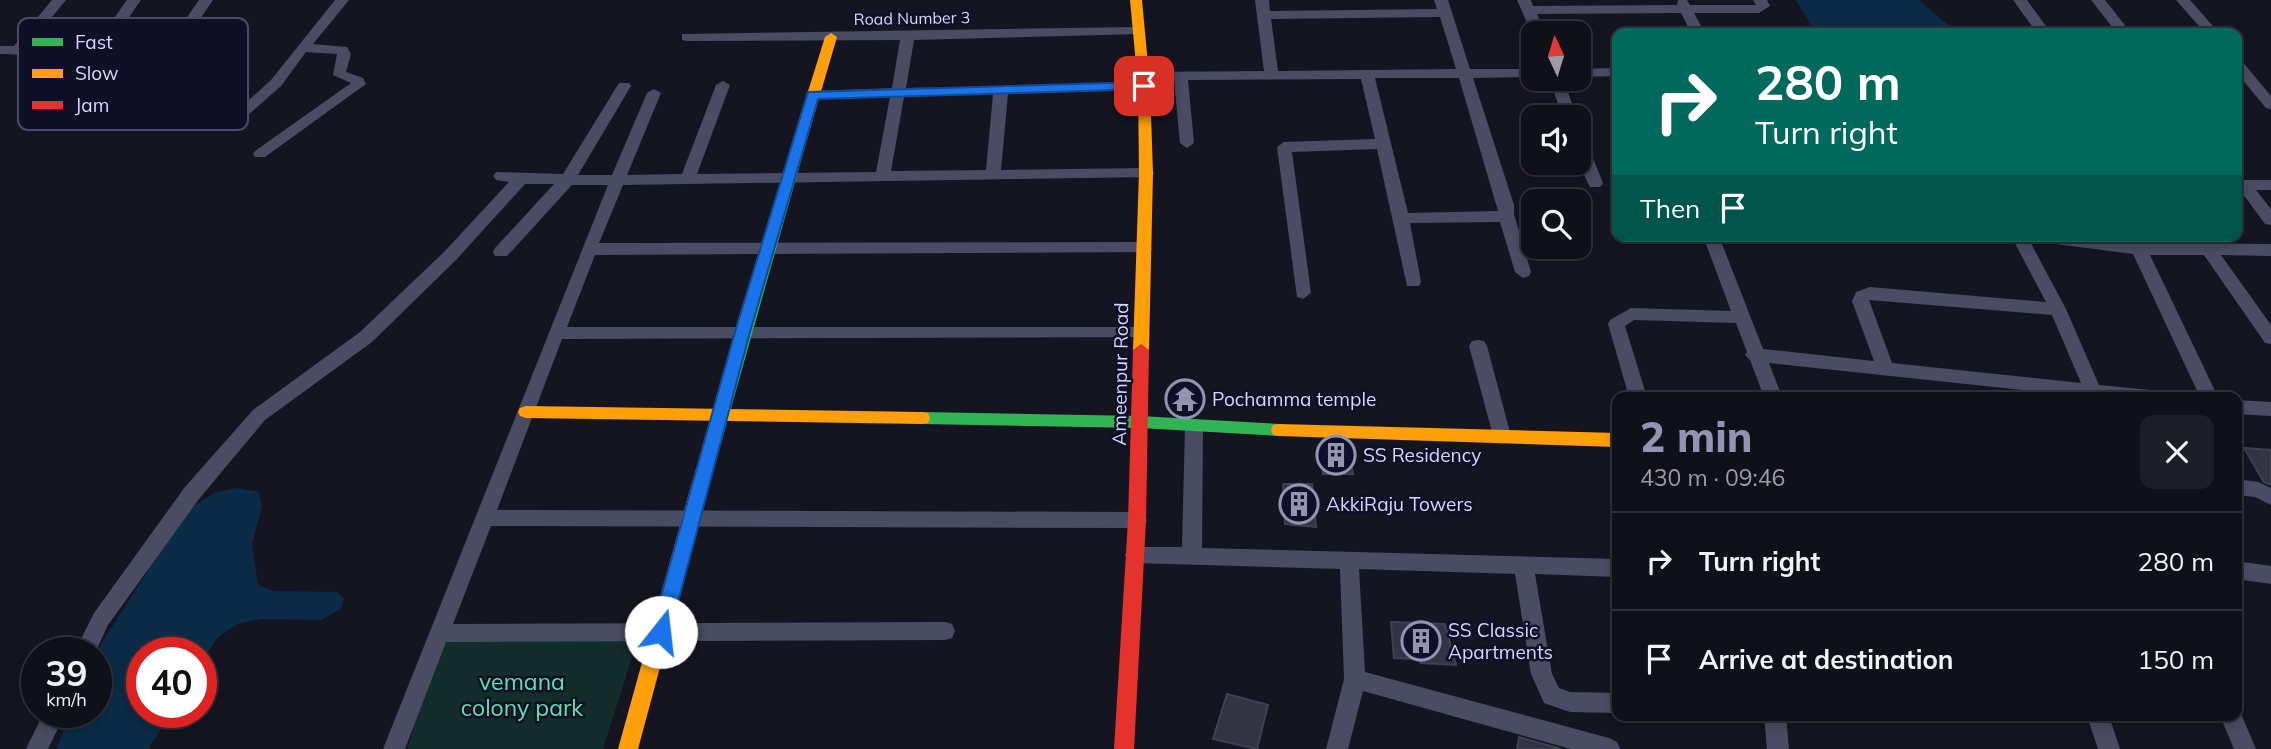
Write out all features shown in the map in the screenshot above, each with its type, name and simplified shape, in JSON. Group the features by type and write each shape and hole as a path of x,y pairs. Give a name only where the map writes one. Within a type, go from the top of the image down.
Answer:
{"street":[{"path":"44,18 59,0"},
{"path":"120,18 134,0"},
{"path":"193,18 206,0"},
{"path":"248,108 271,90 342,0"},
{"name":"Ameenpur Road","path":"1124,749 1137,520 1146,173 1143,81 1136,0"},
{"path":"1262,0 1272,75"},
{"path":"1526,5 1682,5 1759,9 1763,6 1760,0"},
{"path":"2020,0 2040,28"},
{"path":"2098,0 2120,28"},
{"path":"2183,0 2208,28"},
{"path":"1682,5 1695,28"},
{"path":"1263,15 1350,7 1443,6 1462,74 1506,205 1506,214 1523,272"},
{"name":"Road Number 3","path":"687,37 1137,31"},
{"path":"883,176 908,36"},
{"path":"628,749 743,332 831,37"},
{"path":"260,154 359,84 358,81 340,75 344,54 342,50 302,48"},
{"path":"0,50 18,49"},
{"path":"2242,70 2271,105"},
{"path":"1591,73 1612,72"},
{"path":"812,95 1001,90 1181,76 1521,73"},
{"path":"1367,75 1401,218 1413,282"},
{"path":"1181,76 1187,143"},
{"path":"688,179 723,85"},
{"path":"501,252 568,179 624,86"},
{"path":"993,174 1001,90"},
{"path":"394,749 589,249 654,93"},
{"path":"1303,293 1284,147 1382,144"},
{"path":"501,176 521,179 620,180 1146,173"},
{"path":"1591,173 1595,183"},
{"path":"92,637 101,619 192,493 259,415 366,337 450,256 521,179"},
{"path":"2242,185 2271,185"},
{"path":"2242,187 2271,220"},
{"path":"1401,218 1494,218 1506,214"},
{"path":"1713,242 1754,355 1771,392"},
{"path":"2022,242 2058,309 2095,392"},
{"path":"2086,242 2139,249 2271,250"},
{"path":"589,249 1144,248"},
{"path":"2139,249 2207,392"},
{"path":"2208,249 2271,338"},
{"path":"1885,368 1860,301 1870,293 2058,309"},
{"path":"1636,392 1616,324 1622,318 1631,314 1740,317"},
{"path":"557,333 1141,332"},
{"path":"1478,346 1502,436"},
{"path":"1754,355 1885,368 1985,389 2068,392"},
{"path":"2242,407 2271,409"},
{"path":"526,412 1140,422 1194,427 1612,440"},
{"path":"1192,556 1194,427"},
{"path":"2242,488 2258,490 2271,497"},
{"path":"484,518 1137,520"},
{"path":"1135,555 1612,568"},
{"path":"1337,749 1355,680 1349,560"},
{"path":"1522,565 1542,674 1552,696 1570,702 1612,703"},
{"path":"2242,571 2271,575"},
{"path":"439,633 945,631"},
{"path":"1355,680 1609,749"},
{"path":"1775,721 1778,749"},
{"path":"2100,721 2109,749"},
{"path":"2232,721 2245,749"},
{"path":"37,749 47,728"}],"green space":[{"name":"vemana colony park","path":"440,640 637,641 603,749 407,749"}],"water":[{"path":"1796,0 1919,0 1954,28 1813,28"},
{"path":"237,488 259,492 262,506 252,544 258,585 274,591 337,592 344,598 341,609 321,620 261,619 238,624 217,638 126,637 126,728 162,728 148,749 56,749 65,728 112,728 112,637 105,637 158,555 195,505 216,492"}],"building":[{"name":"SS Residency","path":"1321,444 1348,444 1353,474 1323,474"},
{"path":"2244,448 2271,450 2271,485 2264,482"},
{"name":"AkkiRaju Towers","path":"1283,484 1312,484 1316,527 1285,524"},
{"name":"SS Classic Apartments","path":"1391,622 1445,624 1456,665 1394,658"},
{"path":"1227,694 1268,705 1257,749 1213,739"},
{"path":"1519,737 1561,749 1517,749"}],"traffic: fast":[{"path":"698,493 801,136"},
{"path":"922,418 1140,422 1279,430"}],"traffic: slow":[{"path":"1136,0 1144,86 1146,173 1141,350"},
{"path":"801,136 831,37"},
{"path":"526,412 922,418"},
{"path":"1279,430 1612,440"},
{"path":"628,749 698,493"}],"traffic: jam":[{"path":"1124,749 1137,520 1141,350"}],"place":[{"name":"Pochamma temple","path":"1185,399"},
{"name":"SS Residency","path":"1336,455"},
{"name":"AkkiRaju Towers","path":"1299,504"},
{"name":"SS Classic Apartments","path":"1421,641"}],"route":[{"path":"661,632 743,332 812,95 1144,86"}]}
